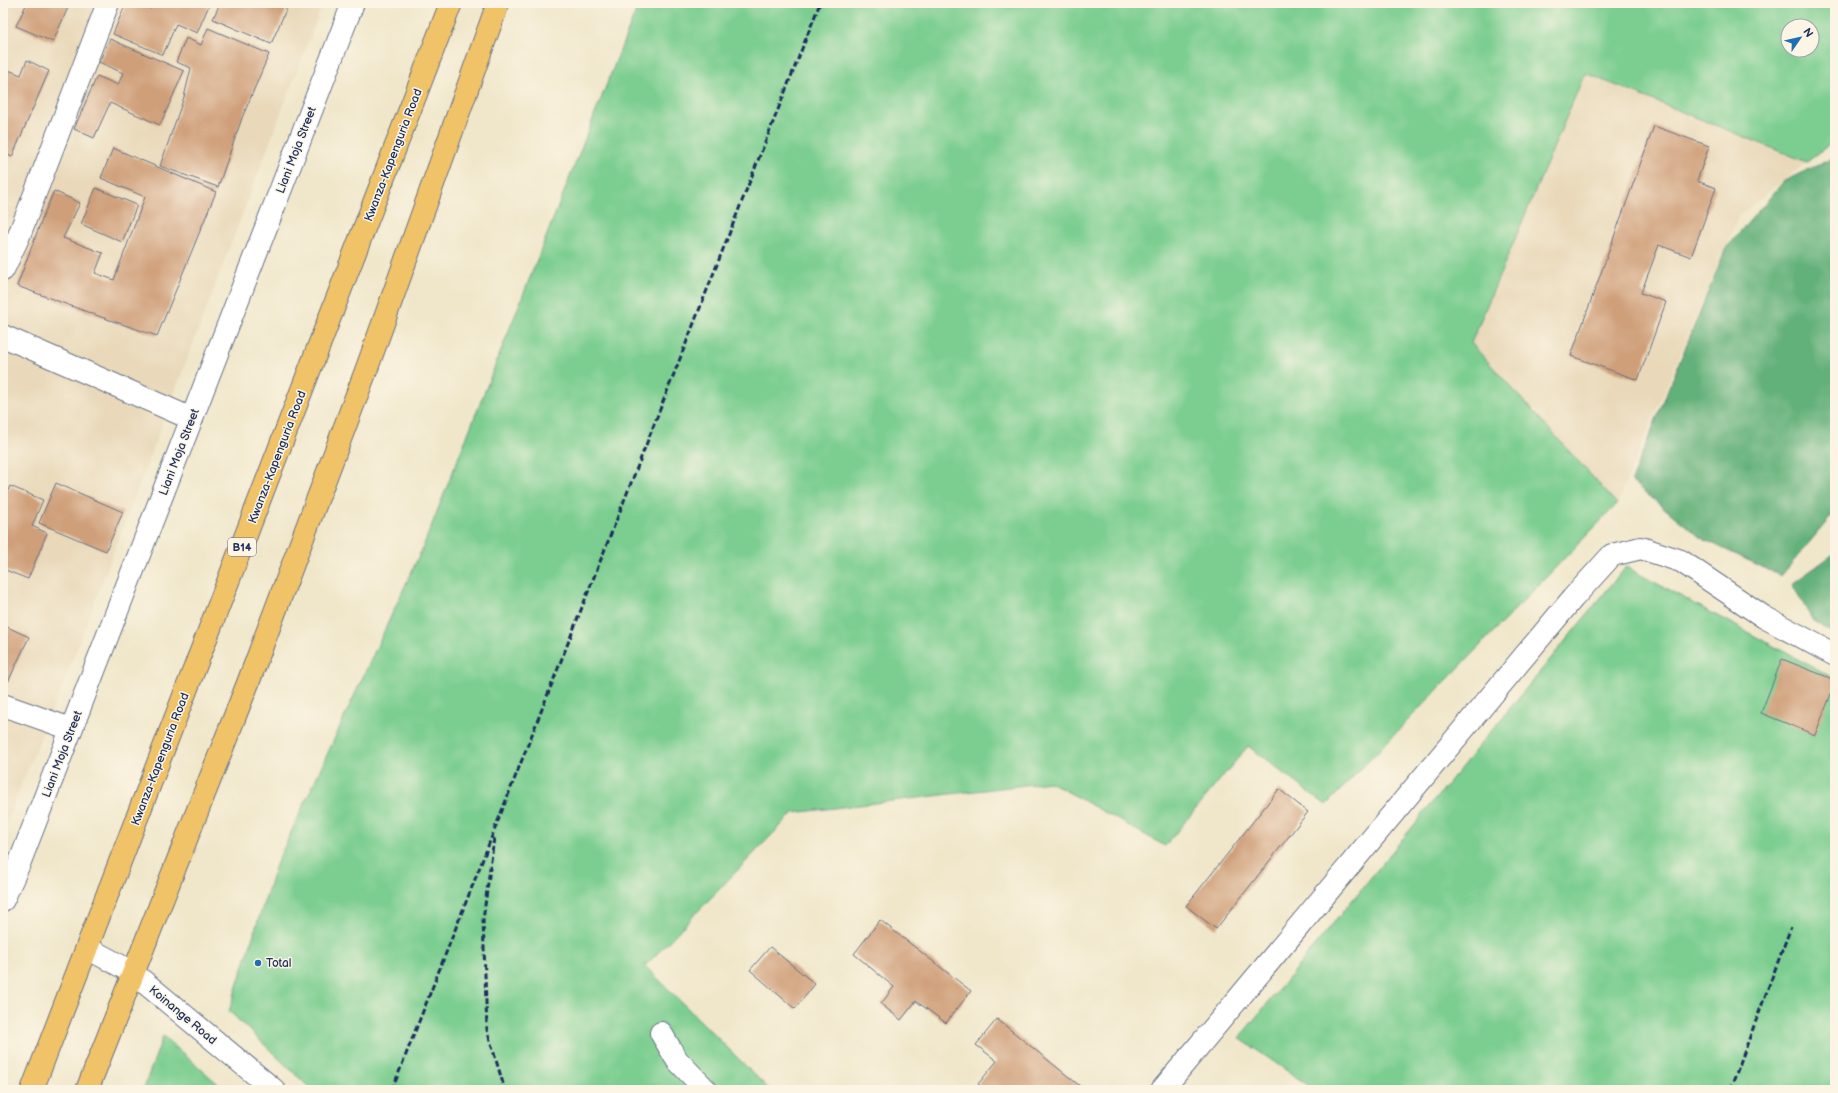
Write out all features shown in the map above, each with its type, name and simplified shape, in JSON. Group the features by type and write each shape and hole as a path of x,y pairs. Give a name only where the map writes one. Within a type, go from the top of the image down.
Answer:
{"highway":[{"name":"Kwanza-Kapenguria Road","path":"32,1090 451,3"},
{"path":"86,1090 248,683 367,368 498,3"}],"street":[{"path":"3,270 18,238 108,3"},
{"name":"Liani Moja Street","path":"3,900 19,864 353,3"},
{"path":"3,336 192,419"},
{"path":"1162,1090 1573,598 1612,555 1641,548 1681,561 1764,617 1835,655"},
{"path":"3,705 71,729"},
{"name":"Koinange Road","path":"87,948 132,972 274,1090"},
{"path":"661,1033 677,1060 706,1090"}],"shaded area":[{"path":"3,3 323,3 65,679 3,829"},
{"path":"1585,73 1807,162 1739,215 1617,504 1471,343"}],"green space":[{"path":"639,3 1835,3 1835,140 1807,162 1585,73 1471,343 1617,504 1326,805 1248,746 1165,846 1050,782 793,813 645,966 770,1090 312,1090 229,1011 276,865 423,547"},
{"path":"1835,157 1835,512 1781,576 1701,538 1631,481 1726,248 1784,181"},
{"path":"1835,553 1835,634 1813,621 1792,584"},
{"path":"1626,567 1835,679 1835,1090 1315,1090 1239,1038"},
{"path":"163,1036 225,1090 143,1090"}],"building":[{"path":"27,3 70,3 53,42 16,26"},
{"path":"126,3 136,3 151,9 153,3 210,3 197,33 176,24 163,55 113,34"},
{"path":"220,3 289,3 271,44 213,19"},
{"path":"208,28 269,54 242,118 218,187 160,166 184,97 191,68 176,62 186,38 201,45"},
{"path":"110,39 184,71 160,125 110,103 94,138 74,129 97,76 118,85 123,73 99,62"},
{"path":"27,60 49,71 12,157 3,153 3,68 21,75"},
{"path":"1654,126 1709,146 1697,181 1716,188 1691,257 1659,245 1641,293 1666,302 1638,380 1571,356"},
{"path":"113,148 216,192 157,336 17,286 54,191 80,203 63,238 103,253 95,273 114,280 145,197 101,178"},
{"path":"96,188 137,205 122,242 81,224"},
{"path":"56,483 123,512 106,551 39,523"},
{"path":"10,486 43,500 32,526 47,533 28,579 3,569 3,502"},
{"path":"3,625 29,637 8,682 3,679"},
{"path":"1782,659 1835,680 1835,684 1815,735 1761,713"},
{"path":"1279,789 1308,812 1216,929 1186,906"},
{"path":"880,920 971,991 946,1023 916,1001 901,1020 881,1004 894,987 854,954"},
{"path":"770,947 815,984 795,1009 750,970"},
{"path":"997,1019 1085,1090 986,1090 978,1084 997,1061 976,1045"}],"railway":[{"path":"392,1090 820,3"},
{"path":"494,838 483,920 487,1030 505,1090"},
{"path":"1730,1090 1791,927"}],"place":[{"name":"Total","path":"258,963"}]}
